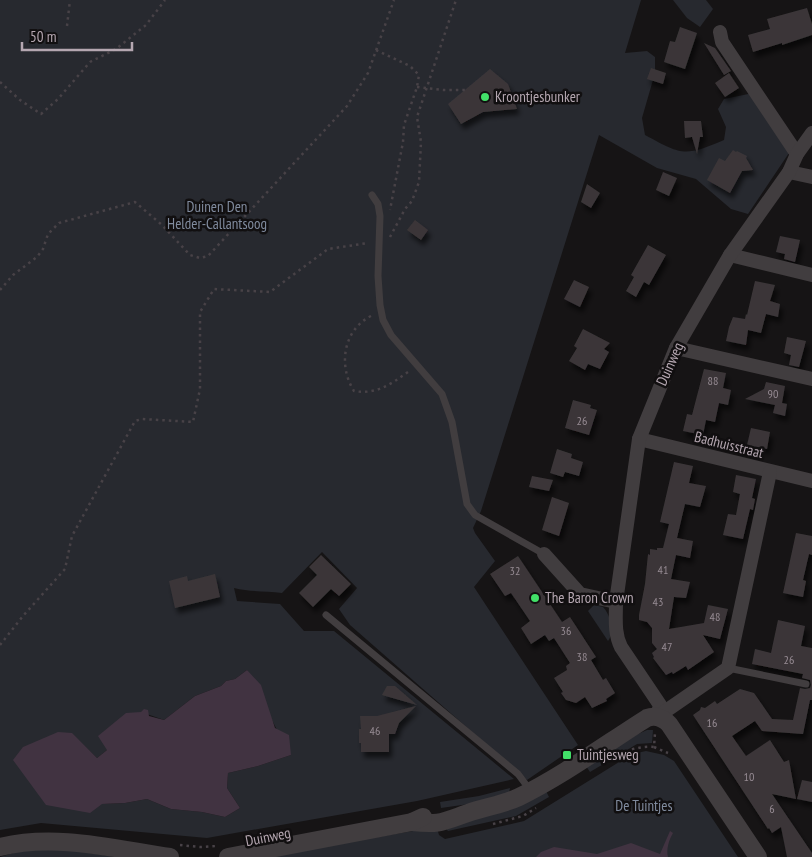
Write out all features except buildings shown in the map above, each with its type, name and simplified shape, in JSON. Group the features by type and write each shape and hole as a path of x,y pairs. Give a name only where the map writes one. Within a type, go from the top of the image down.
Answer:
{"street":[{"path":"720,32 722,42 797,154"},
{"name":"Duinweg","path":"226,851 412,822 434,825 447,822 469,812 504,803 535,798 647,718 657,717 660,705 617,638 616,602 639,439 676,348 730,255 789,172 797,154 812,134"},
{"path":"789,172 812,177"},
{"path":"730,255 812,275"},
{"path":"676,348 812,379"},
{"name":"Badhuisstraat","path":"639,439 812,481"},
{"path":"758,857 670,724 657,717 728,668 770,472"},
{"path":"544,554 580,594 616,602"},
{"path":"0,847 52,841 175,851"}],"lane":[{"path":"372,195 378,204 380,239 378,276 381,312 391,335 442,394 452,422 467,504 475,516 544,554"},
{"path":"326,615 518,774 535,798"},
{"path":"728,668 806,684"}],"path":[{"path":"66,26 70,0"},
{"path":"0,82 20,100 41,114 58,99 90,62 116,49 146,25 166,0"},
{"path":"0,290 13,275 37,257 43,248 48,234 59,223 135,202 162,225 190,255 200,258 208,256 347,106 368,73 394,0"},
{"path":"0,645 65,569 72,536 135,421 142,419 193,422 200,389 200,312 214,289 270,292 328,249 388,238 391,235 412,201 419,182 421,142 417,116 456,0"},
{"path":"376,50 414,70 419,75 418,87 404,125 403,142 389,216 380,239"},
{"path":"418,87 465,90"},
{"path":"381,312 367,318 360,325 350,336 345,349 345,362 349,383 354,391 365,393 378,390 397,381 407,372 418,367"},
{"path":"622,755 630,750 647,746 654,747 657,717"},
{"path":"490,825 523,816 535,798"},
{"name":"Duinweg","path":"175,851 200,847 226,851"}],"green space":[{"name":"Duinen Den Helder-Callantsoog","path":"0,0 641,0 625,53 647,51 655,57 655,73 642,118 645,135 667,147 683,151 700,149 724,140 726,127 718,109 724,99 753,93 789,153 748,214 731,209 696,179 657,168 599,135 481,511 473,528 495,561 474,587 578,745 527,780 350,625 339,609 357,588 322,552 282,593 234,588 237,601 280,604 304,631 334,631 514,779 417,801 207,838 41,823 0,830","holes":["247,670 291,755 258,766 228,773 227,788 240,808 225,817 202,812 171,809 147,799 125,803 102,804 72,734 97,758 107,750 141,712 164,720 195,696 221,686 226,681 235,679"]},
{"path":"673,0 706,0 713,9 700,27 687,18"},
{"path":"594,605 603,607 610,618 611,633 608,641 588,611"},
{"path":"647,730 653,730 652,743 637,744 590,772 586,766 638,734"},
{"name":"De Tuintjes","path":"646,751 664,755 674,761 738,857 266,857 425,829 437,828 439,835 445,839 524,821 632,754"},
{"path":"510,788 509,793 469,804 441,808 440,802 479,796"},
{"path":"546,791 549,797 516,816 448,831 444,826"},
{"path":"70,850 116,857 0,857 20,851"}],"shaded area":[{"path":"247,670 261,685 275,728 289,735 291,755 258,766 228,773 227,788 240,808 225,817 202,812 171,809 147,799 125,803 102,804 90,813 46,805 13,760 23,747 58,732 72,733 97,758 107,750 98,736 126,713 141,712 144,709 148,710 149,716 164,720 195,696 221,686 226,681 235,679"},
{"path":"670,831 673,833 668,845 668,857 536,857 541,852 554,847 597,854 631,843 660,854"}],"place":[{"name":"Kroontjesbunker","path":"485,97"},
{"name":"The Baron Crown","path":"535,598"},
{"name":"Tuintjesweg","path":"567,755"}]}
